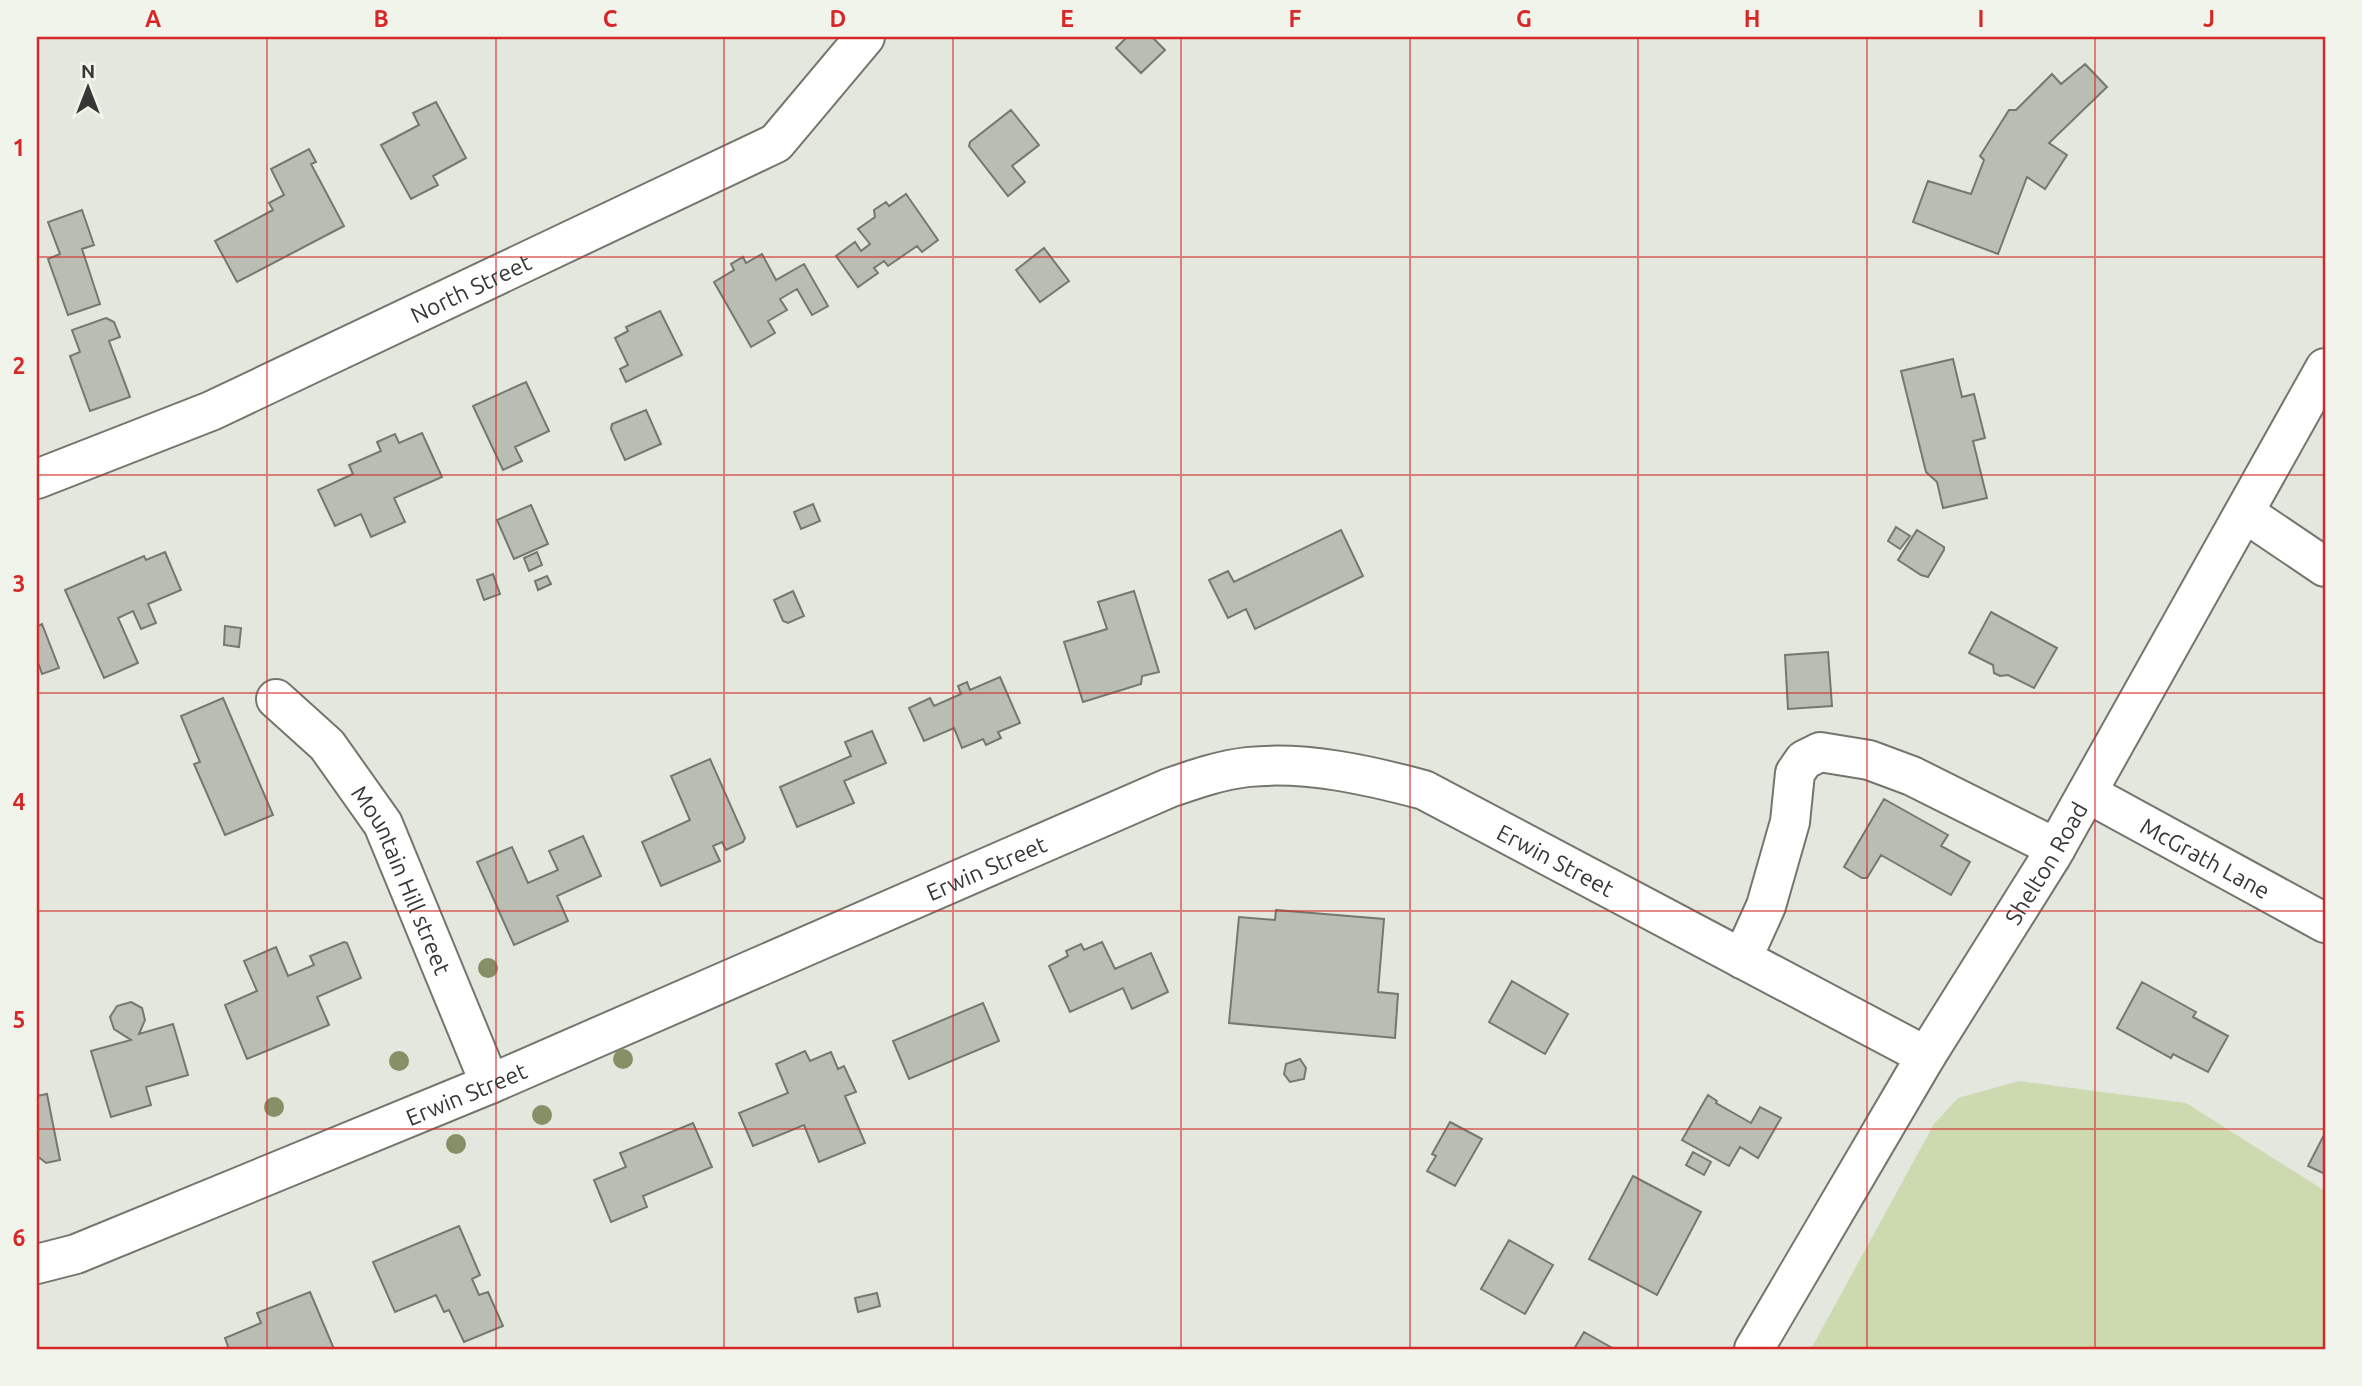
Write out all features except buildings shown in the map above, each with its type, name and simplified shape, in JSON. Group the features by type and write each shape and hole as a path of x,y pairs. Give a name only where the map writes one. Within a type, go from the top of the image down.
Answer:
{"street":[{"name":"North Street","path":"37,479 211,411 776,143 865,37"},
{"name":"Shelton Road","path":"1754,1349 1926,1056 2056,848 2325,368"},
{"path":"2245,513 2325,567"},
{"name":"Mountain Hill street","path":"276,699 327,745 383,824 490,1084"},
{"path":"1742,959 1766,906 1790,822 1795,773 1804,760 1820,752 1869,760 1912,776 2056,848"},
{"name":"Erwin Street","path":"37,1264 76,1254 490,1084 1169,788 1208,775 1248,767 1288,766 1364,774 1424,790 1926,1056"},
{"name":"McGrath Lane","path":"2087,793 2325,923"}],"green space":[{"path":"2019,1081 2186,1103 2325,1191 2325,1349 1811,1349 1934,1124 1958,1098"}]}
